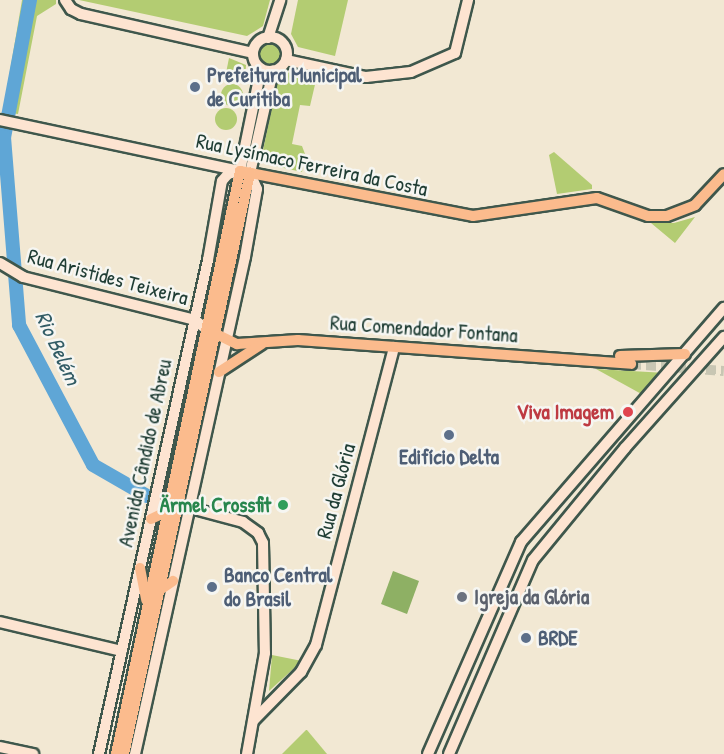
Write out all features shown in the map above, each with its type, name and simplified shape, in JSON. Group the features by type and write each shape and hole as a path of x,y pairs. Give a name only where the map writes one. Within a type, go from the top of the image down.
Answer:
{"main road":[{"name":"Rua Lysímaco Ferreira da Costa","path":"245,172 460,216 499,214 591,198 617,203 648,216 674,215 701,200 724,174"},
{"name":"Avenida Cândido de Abreu","path":"116,754 168,511 211,332 245,172"},
{"name":"Avenida Cândido de Abreu","path":"124,754 160,590 184,506 211,332"},
{"name":"Rua Comendador Fontana","path":"211,332 226,341 297,340 631,364"},
{"path":"219,372 264,342"},
{"path":"564,359 580,353 644,357 684,354"},
{"path":"151,519 184,506"},
{"path":"140,568 147,607"},
{"path":"160,590 173,581"},
{"path":"148,645 156,660"}],"street":[{"path":"253,53 258,43 268,38 280,0"},
{"path":"66,3 81,14 253,53 267,70 286,60 366,77 411,72 456,53 468,0"},
{"path":"268,38 284,45 286,60"},
{"name":"Avenida Cândido de Abreu","path":"245,172 267,70"},
{"name":"Rua Lysímaco Ferreira da Costa","path":"4,121 245,172"},
{"name":"Avenida Cândido de Abreu","path":"99,754 195,320 222,181 228,174 245,172"},
{"name":"Avenida Cândido de Abreu","path":"135,754 173,581 184,506 219,372 256,197 257,184 245,172"},
{"name":"Rua Aristides Teixeira","path":"2,264 18,275 195,320 211,332"},
{"path":"428,754 521,542 724,308"},
{"path":"449,754 540,550 724,337"},
{"name":"Rua da Glória","path":"253,721 300,672 316,645 394,347"},
{"path":"184,506 243,522 258,533 263,543 265,653 247,754"},
{"path":"0,622 122,651"},
{"path":"0,747 33,754"}],"green space":[{"path":"22,0 56,0 56,4 37,16 18,114 3,112"},
{"path":"79,0 270,0 263,26 247,36"},
{"path":"298,0 348,0 335,56 298,47 291,34"},
{"path":"270,44 275,45 281,51 281,61 275,67 270,68 265,67 259,61 258,56 259,51 265,45"},
{"path":"229,58 246,65 245,82 225,78"},
{"path":"292,71 317,76 310,106 300,105 292,144 302,146 305,154 302,172 270,165 263,150 277,84 282,76"},
{"path":"232,84 240,87 243,95 240,103 232,106 224,103 221,95 224,87"},
{"path":"226,108 234,111 237,119 234,127 226,130 218,127 215,119 218,111"},
{"path":"554,152 592,185 592,189 557,194 549,155"},
{"path":"695,217 675,243 651,223 674,223"},
{"path":"596,369 666,373 645,396"},
{"path":"393,571 419,581 407,614 381,604"},
{"path":"272,655 302,661 269,691"},
{"path":"306,730 327,754 282,754"}],"waterway":[{"name":"Rio Belém","path":"30,0 4,137 19,325 93,465 147,496"}],"tunnel":[{"path":"631,364 724,371"}],"place":[{"name":"Prefeitura Municipal de Curitiba","path":"195,87"},
{"name":"Viva Imagem","path":"628,412"},
{"name":"Edifício Delta","path":"449,435"},
{"name":"Ärmel Crossfit","path":"283,505"},
{"name":"Banco Central do Brasil","path":"212,587"},
{"name":"Igreja da Glória","path":"462,597"},
{"name":"BRDE","path":"526,638"}]}
